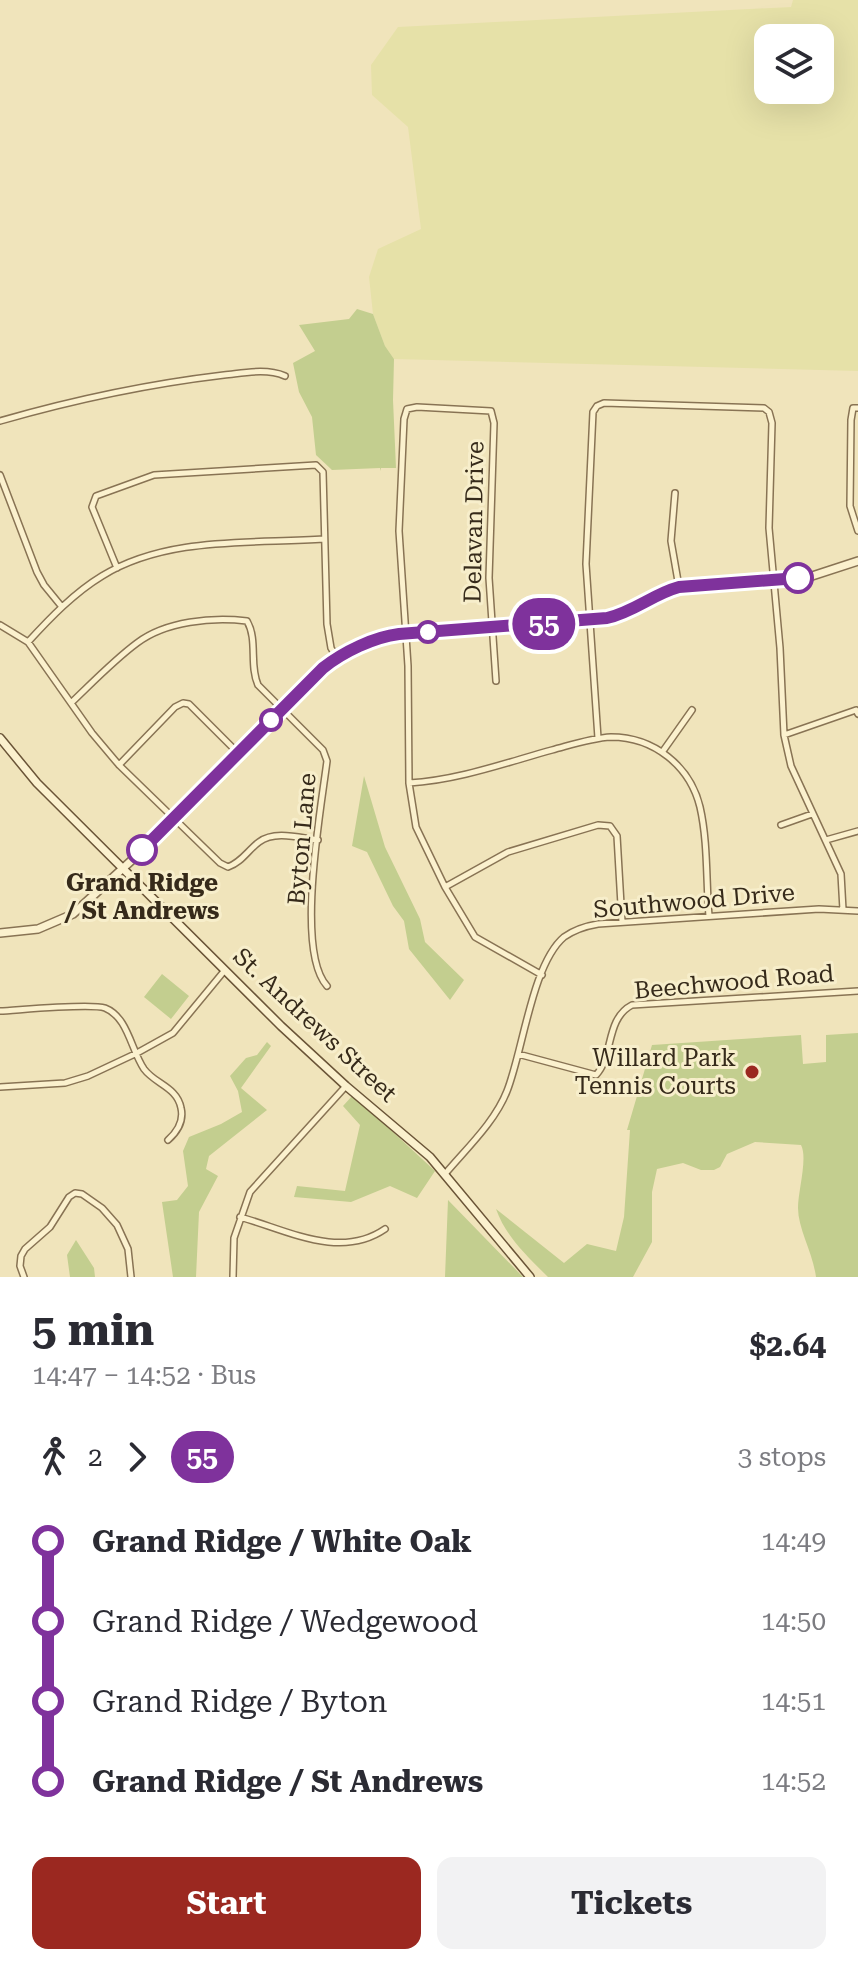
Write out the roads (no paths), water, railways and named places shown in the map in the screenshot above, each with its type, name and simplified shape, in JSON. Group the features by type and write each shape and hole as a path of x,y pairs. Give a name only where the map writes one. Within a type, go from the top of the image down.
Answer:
{"street":[{"path":"0,421 45,408 173,381 264,371 285,376"},
{"path":"598,738 586,564 593,412 604,403 758,407 769,412 772,423 769,528 784,735 791,766 841,874 843,910"},
{"path":"858,408 853,408 851,420 850,506 858,531"},
{"name":"Delavan Drive","path":"406,634 399,531 407,409 491,411 494,423 489,578 496,681"},
{"path":"117,568 92,502 96,496 154,475 316,465 323,472 327,624 331,648 337,658"},
{"path":"0,475 37,572 62,607"},
{"path":"675,493 671,541 679,587"},
{"path":"28,642 62,607 100,577 117,568 172,550 324,539"},
{"path":"0,933 38,929 61,921 83,907 337,658 384,637 589,620 627,613 679,587 816,576 858,561"},
{"name":"Byton Lane","path":"71,703 138,642 162,629 187,623 247,621 251,628 252,672 258,685 326,755 311,895 314,956 318,972 327,986"},
{"path":"0,625 28,642 92,733 119,765 220,863 228,867 236,864 259,842 269,837 318,840"},
{"path":"406,634 409,783 416,827 445,887 475,937 542,975"},
{"path":"119,765 175,707 183,703 189,704 238,753"},
{"path":"663,751 692,710"},
{"path":"784,735 845,712 856,710 858,714"},
{"name":"St. Andrews Street","path":"0,738 37,783 225,970 346,1086 408,1136 445,1174 530,1277"},
{"path":"409,783 440,780 598,738 630,739 663,751 685,773 700,808 709,916"},
{"path":"781,825 812,814"},
{"path":"445,887 508,852 598,825 610,826 617,836 622,922"},
{"path":"826,840 858,831"},
{"name":"Southwood Drive","path":"445,1174 501,1104 508,1090 542,975 553,949 564,938 587,926 622,922 858,911"},
{"path":"0,1087 65,1083 137,1053 173,1033 225,970"},
{"name":"Beechwood Road","path":"518,1054 596,1075 601,1069 617,1019 632,1005 858,991"},
{"path":"0,1011 106,1009 121,1022 146,1072 171,1089 181,1104 180,1123 168,1140"},
{"path":"233,1277 234,1238 250,1192 346,1086"},
{"path":"24,1277 20,1266 25,1249 50,1227 69,1197 75,1193 82,1194 102,1208 117,1225 128,1249 131,1277"},
{"path":"240,1217 342,1245 360,1242 385,1229"}],"place":[{"name":"Grand Ridge / St Andrews","path":"142,850"},
{"name":"Willard Park Tennis Courts","path":"752,1072"}]}
